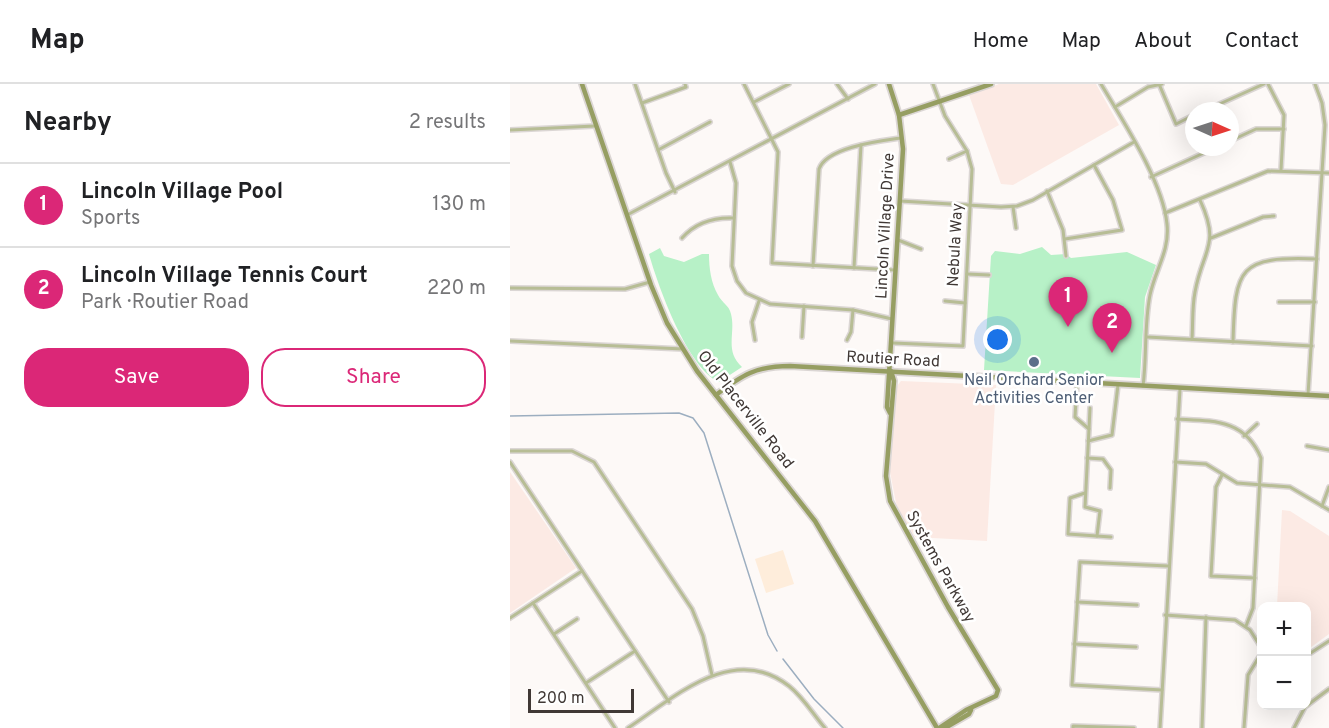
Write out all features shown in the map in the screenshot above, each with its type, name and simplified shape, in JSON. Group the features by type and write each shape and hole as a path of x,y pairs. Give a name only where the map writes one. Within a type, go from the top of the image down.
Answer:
{"street":[{"name":"Old Placerville Road","path":"582,84 650,282 667,323 716,395 815,521 938,728"},
{"path":"635,84 675,192"},
{"path":"642,103 686,87 685,84"},
{"path":"744,84 773,139 778,166 772,263 896,270"},
{"path":"754,102 789,84"},
{"path":"837,84 848,99"},
{"path":"627,215 675,192 875,84"},
{"name":"Lincoln Village Drive","path":"889,84 899,115 902,137 891,371"},
{"name":"Nebula Way","path":"892,343 963,346 972,174 967,151 939,102 933,84"},
{"path":"899,115 979,86 991,84"},
{"path":"1101,84 1134,142 1165,213 1167,243 1151,291 1143,386"},
{"path":"1115,107 1148,87 1160,84 1176,124 1185,120"},
{"path":"1225,102 1266,84 1282,108 1284,129 1281,170"},
{"path":"1308,395 1325,121 1315,84"},
{"path":"658,150 710,122"},
{"path":"510,130 596,126"},
{"path":"1239,137 1256,129 1284,129"},
{"path":"813,266 820,166 836,154 861,145 902,137"},
{"path":"900,201 1013,207 1047,191 1134,142"},
{"path":"854,268 861,145"},
{"path":"949,159 967,151"},
{"path":"1151,177 1196,156"},
{"path":"729,162 736,183 734,274 743,290 759,301 853,310 876,317 894,319"},
{"path":"1065,239 1122,230 1113,200 1094,165"},
{"path":"1165,213 1259,174 1281,170 1329,173"},
{"path":"1047,191 1065,239 1066,256"},
{"path":"1192,339 1195,292 1211,238 1210,222 1200,200"},
{"path":"1013,207 1016,228"},
{"path":"1211,238 1263,217 1274,216"},
{"path":"682,238 693,228 709,219 734,218"},
{"path":"898,240 921,249"},
{"path":"1233,342 1235,294 1246,272 1259,263 1274,258 1317,259"},
{"path":"967,274 989,275"},
{"path":"510,288 625,289 650,282"},
{"path":"755,340 752,322 759,301"},
{"path":"945,301 965,303"},
{"path":"1279,302 1315,302"},
{"path":"802,338 804,306"},
{"path":"847,340 851,332 853,310"},
{"path":"1147,337 1312,346"},
{"path":"510,341 683,349"},
{"name":"Routier Road","path":"716,395 742,375 768,367 891,371 1329,396"},
{"name":"Systems Parkway","path":"891,371 894,381 886,476 890,501 948,607 998,690 996,696 938,728"},
{"path":"1077,383 1075,417 1089,429"},
{"path":"1088,441 1112,435 1118,385"},
{"path":"1160,728 1180,389"},
{"path":"1090,408 1084,507 1100,511 1097,536"},
{"path":"1177,419 1225,422 1235,427 1261,458 1252,612 1246,626"},
{"path":"1244,436 1257,424"},
{"path":"1307,446 1329,450"},
{"path":"510,451 572,451 589,458 598,467 692,609 704,636 712,675"},
{"path":"1088,458 1103,459 1112,470 1110,488"},
{"path":"510,462 669,702"},
{"path":"1174,462 1206,464 1234,482 1290,487 1329,510"},
{"path":"1221,475 1216,487 1211,576 1255,578"},
{"path":"1322,506 1329,487"},
{"path":"1085,493 1070,498 1068,534 1111,537"},
{"path":"1162,690 1072,685 1080,562 1168,566"},
{"path":"510,618 582,571"},
{"path":"1077,602 1137,605"},
{"path":"533,603 615,728"},
{"path":"1165,615 1231,619 1246,626 1257,642"},
{"path":"1202,728 1206,617"},
{"path":"554,634 577,619"},
{"path":"1311,653 1329,641"},
{"path":"1074,644 1136,647"},
{"path":"586,683 634,651"},
{"path":"1244,728 1248,675 1259,656"},
{"path":"628,728 712,675 741,669 770,674 801,698 825,728"},
{"path":"1294,728 1305,707 1329,689"},
{"name":"Systems Parkway","path":"945,728 969,714 971,710"},
{"path":"1073,728 1134,728"}],"shaded area":[{"path":"999,84 1096,84 1119,125 1013,185 1001,184 969,95"},
{"path":"901,381 996,385 987,541 915,537 901,514 896,503 890,472 897,386"},
{"path":"510,472 576,568 510,613"},
{"path":"1282,510 1290,511 1329,536 1329,634 1311,647 1311,602 1277,602"},
{"path":"783,550 794,584 766,593 755,559"}],"green space":[{"path":"1042,247 1051,255 1066,254 1071,258 1127,252 1156,265 1145,297 1140,378 984,370 991,256 995,251 1020,254"},
{"path":"660,248 664,256 684,262 702,254 709,254 714,285 731,314 733,355 742,367 719,382 707,374 696,361 667,305 649,254"}],"waterway":[{"path":"510,416 679,413 693,418 704,433 768,635 777,651"},
{"path":"783,659 814,699 843,728"}],"place":[{"name":"Lincoln Village Pool","path":"1068,327"},
{"name":"Lincoln Village Tennis Court","path":"1112,353"},
{"name":"Neil Orchard Senior Activities Center","path":"1034,362"}]}
